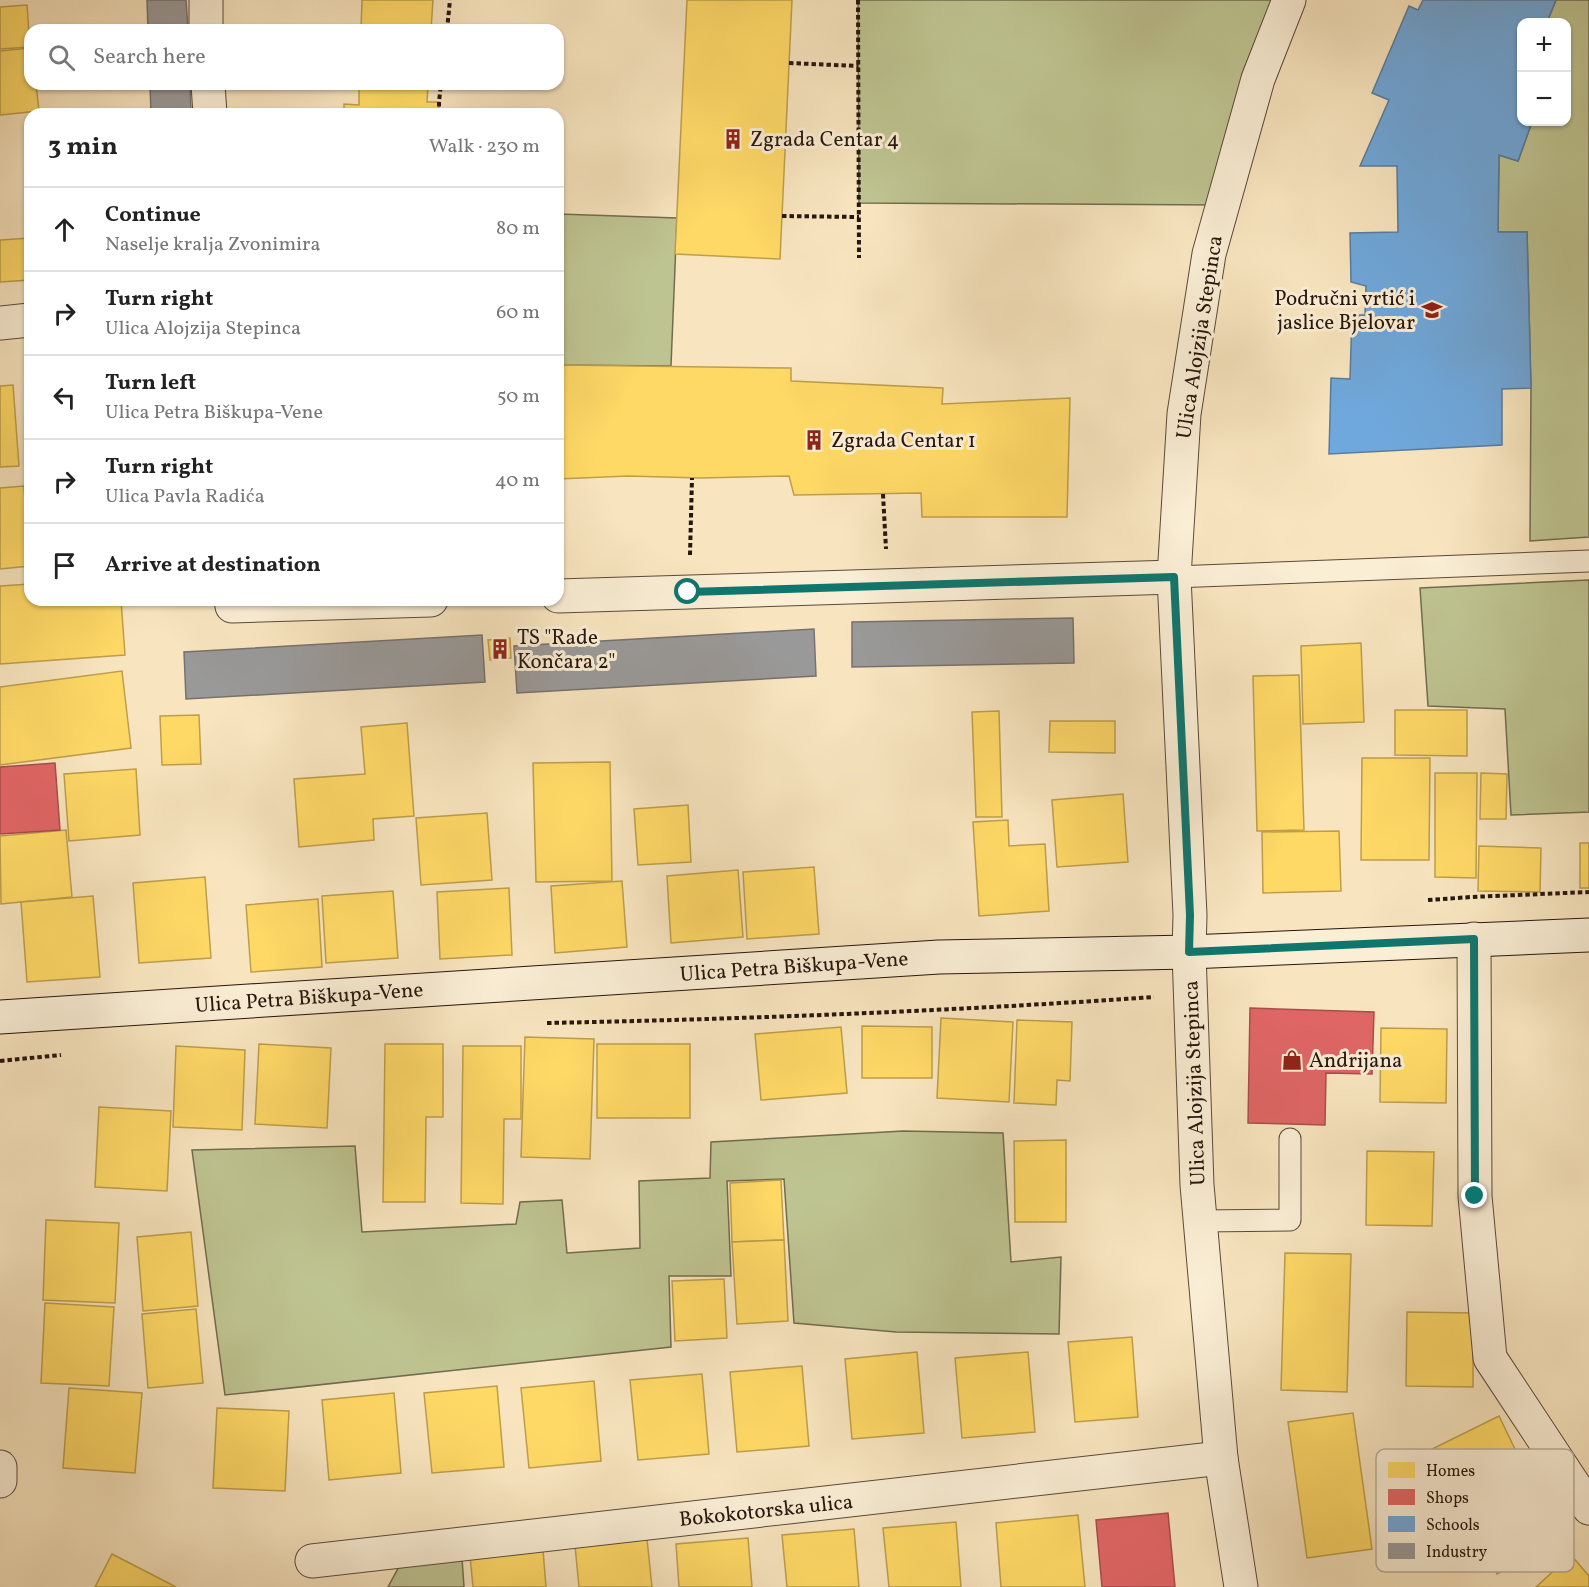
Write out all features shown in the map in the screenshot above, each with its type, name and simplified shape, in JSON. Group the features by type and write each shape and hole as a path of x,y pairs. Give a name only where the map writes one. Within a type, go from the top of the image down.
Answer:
{"street":[{"path":"206,0 206,24"},
{"name":"Ulica Alojzija Stepinca","path":"1241,1587 1221,1458 1197,1185 1189,903 1174,577 1184,414 1209,254 1258,79 1289,0"},
{"path":"208,90 210,108"},
{"path":"0,322 24,320"},
{"path":"564,596 1174,577"},
{"name":"Ulica Petra Biškupa-Vene","path":"0,1017 939,957 1189,952 1589,934"},
{"path":"1474,939 1475,1196 1490,1358 1550,1449"},
{"name":"Bokokotorska ulica","path":"312,1561 1221,1458"},
{"path":"0,1467 0,1480"},
{"path":"1574,1485 1589,1508"}],"lane":[{"path":"1174,577 1589,561"},
{"path":"1200,1221 1290,1220 1290,1139"}],"path":[{"path":"448,24 450,0"},
{"path":"858,0 859,258"},
{"path":"789,63 858,66"},
{"path":"439,108 440,90"},
{"path":"782,216 859,217"},
{"path":"688,592 692,478"},
{"path":"883,494 887,586"},
{"path":"540,1024 916,1011 1158,997"},
{"path":"0,1061 71,1053"}],"green space":[{"path":"858,0 1289,0 1222,205 859,203"},
{"path":"1556,0 1589,0 1589,537 1530,541 1531,388 1527,232 1498,232 1499,155 1518,161 1531,126 1571,126 1571,18 1549,18"},
{"path":"564,214 677,218 671,366 564,365"},
{"path":"1589,580 1589,812 1511,815 1505,709 1428,706 1420,588"},
{"path":"903,1131 1003,1133 1011,1262 1061,1257 1059,1334 896,1332 794,1323 784,1179 727,1181 731,1276 669,1276 671,1347 225,1395 192,1150 355,1146 362,1232 516,1224 520,1202 562,1200 567,1253 640,1248 639,1181 710,1178 711,1142"},
{"path":"461,1544 464,1587 388,1587 408,1550"}],"building: Homes":[{"path":"362,0 433,0 431,24 361,24"},
{"name":"Zgrada Centar 4","path":"687,0 792,0 780,259 675,254"},
{"path":"27,5 28,24 24,24 24,47 0,49 0,7"},
{"path":"24,49 24,90 37,90 39,108 24,108 24,113 0,115 0,51"},
{"path":"359,90 428,90 427,102 439,102 439,108 344,108 344,104 359,105"},
{"path":"24,238 24,280 0,282 0,240"},
{"name":"Zgrada Centar 1","path":"564,365 791,368 791,381 943,388 942,404 1070,398 1067,517 922,517 921,493 794,495 789,476 701,478 628,476 564,479"},
{"path":"13,385 19,466 0,467 0,386"},
{"path":"24,486 24,567 0,569 0,488"},
{"path":"24,584 24,606 121,606 125,655 0,664 0,586"},
{"name":"TS \"Rade Končara 2\"","path":"510,638 511,658 490,660 488,640"},
{"path":"1361,643 1364,722 1303,724 1301,646"},
{"path":"122,671 131,748 0,765 0,687"},
{"path":"1299,675 1304,830 1257,831 1253,676"},
{"path":"1395,710 1467,710 1467,756 1395,755"},
{"path":"999,711 1002,817 976,817 972,712"},
{"path":"199,715 201,764 162,765 160,716"},
{"path":"1050,721 1115,721 1115,753 1049,752"},
{"path":"407,723 414,816 373,819 374,840 299,847 294,779 365,774 361,727"},
{"path":"1362,758 1430,758 1429,860 1361,860"},
{"path":"610,762 612,881 536,882 533,763"},
{"path":"136,769 140,835 69,841 64,774"},
{"path":"1435,773 1477,773 1476,878 1435,877"},
{"path":"1481,773 1507,774 1506,819 1480,819"},
{"path":"1123,794 1128,862 1057,867 1052,800"},
{"path":"688,805 691,862 638,865 634,809"},
{"path":"487,813 492,880 421,885 416,818"},
{"path":"1008,820 1009,846 1045,844 1049,911 979,916 973,822"},
{"path":"66,830 72,897 1,904 0,836"},
{"path":"1339,831 1341,891 1263,893 1262,832"},
{"path":"1580,843 1589,843 1589,888 1580,888"},
{"path":"1479,846 1541,848 1540,892 1478,891"},
{"path":"814,867 819,934 747,939 743,872"},
{"path":"738,870 743,937 671,943 667,876"},
{"path":"205,877 211,958 139,963 133,883"},
{"path":"622,881 627,947 555,953 551,886"},
{"path":"509,888 512,955 440,959 437,892"},
{"path":"393,891 398,958 326,963 322,896"},
{"path":"93,896 100,977 27,982 21,902"},
{"path":"318,899 322,967 251,972 246,905"},
{"path":"941,1018 1013,1022 1009,1102 937,1098"},
{"path":"1017,1020 1072,1022 1070,1081 1057,1080 1056,1105 1014,1103"},
{"path":"862,1026 932,1027 932,1078 862,1078"},
{"path":"841,1027 847,1093 761,1100 755,1034"},
{"path":"1381,1028 1447,1029 1446,1103 1380,1102"},
{"path":"525,1037 594,1039 590,1159 521,1157"},
{"path":"259,1044 331,1048 327,1128 255,1124"},
{"path":"385,1044 443,1044 443,1117 426,1117 425,1202 383,1202"},
{"path":"597,1044 690,1044 690,1118 597,1118"},
{"path":"176,1046 245,1050 242,1130 173,1127"},
{"path":"463,1046 521,1046 521,1119 504,1119 503,1204 461,1203"},
{"path":"99,1107 171,1111 167,1191 95,1187"},
{"path":"1066,1140 1066,1222 1015,1222 1014,1141"},
{"path":"1367,1151 1434,1152 1432,1226 1366,1225"},
{"path":"781,1180 784,1240 732,1242 730,1183"},
{"path":"46,1220 119,1223 115,1303 43,1300"},
{"path":"191,1232 198,1306 143,1311 137,1237"},
{"path":"784,1240 788,1321 737,1324 732,1242"},
{"path":"1285,1253 1351,1254 1347,1392 1281,1390"},
{"path":"724,1279 727,1338 675,1341 672,1281"},
{"path":"45,1303 114,1307 109,1386 41,1383"},
{"path":"196,1309 203,1383 148,1388 142,1314"},
{"path":"1407,1312 1473,1313 1473,1387 1406,1386"},
{"path":"1132,1337 1138,1417 1075,1422 1068,1342"},
{"path":"917,1352 924,1433 852,1439 845,1359"},
{"path":"1028,1352 1035,1432 962,1438 955,1358"},
{"path":"802,1366 809,1446 737,1452 730,1372"},
{"path":"702,1374 709,1454 638,1460 630,1380"},
{"path":"594,1381 601,1461 529,1468 521,1388"},
{"path":"497,1386 504,1467 432,1473 424,1393"},
{"path":"69,1388 142,1393 135,1473 63,1468"},
{"path":"394,1393 401,1473 329,1480 322,1400"},
{"path":"217,1408 289,1411 285,1491 213,1488"},
{"path":"1353,1413 1372,1549 1307,1558 1288,1422"},
{"path":"1499,1416 1515,1449 1432,1449"},
{"path":"1078,1515 1085,1587 1001,1587 996,1523"},
{"path":"956,1522 961,1587 889,1587 883,1528"},
{"path":"854,1529 859,1587 787,1587 782,1535"},
{"path":"748,1538 752,1587 679,1587 676,1544"},
{"path":"647,1539 652,1587 579,1587 575,1546"},
{"path":"543,1550 546,1587 473,1587 470,1556"},
{"path":"112,1554 176,1587 95,1587"},
{"path":"1574,1558 1589,1576 1589,1587 1536,1587 1552,1572 1574,1572"}],"building: Shops":[{"path":"55,763 60,830 0,834 0,767"},
{"path":"1250,1008 1374,1012 1372,1074 1326,1073 1325,1125 1248,1123"},
{"path":"1168,1513 1175,1587 1102,1587 1096,1520"}],"building: Schools":[{"path":"1423,0 1556,0 1549,18 1517,18 1517,126 1531,126 1518,161 1499,155 1498,232 1527,232 1531,388 1502,389 1502,445 1329,454 1331,378 1350,379 1352,315 1365,315 1366,286 1351,282 1350,233 1398,232 1397,166 1360,166 1389,100 1372,93 1409,6 1418,10"}],"building: Industry":[{"path":"147,0 186,0 188,24 148,24"},
{"path":"150,90 190,90 191,108 151,108"},
{"path":"1073,618 1074,663 852,667 852,622"},
{"path":"814,629 816,676 517,693 514,646"},
{"path":"482,635 485,682 186,699 184,652"}],"place":[{"name":"Zgrada Centar 4","path":"733,139"},
{"name":"Područni vrtić i jaslice Bjelovar","path":"1432,310"},
{"name":"Zgrada Centar 1","path":"814,440"},
{"name":"TS \"Rade Končara 2\"","path":"500,649"},
{"name":"Andrijana","path":"1292,1060"}],"route":[{"path":"688,592 1174,577 1190,915 1189,952 1474,939 1475,1196"}]}
